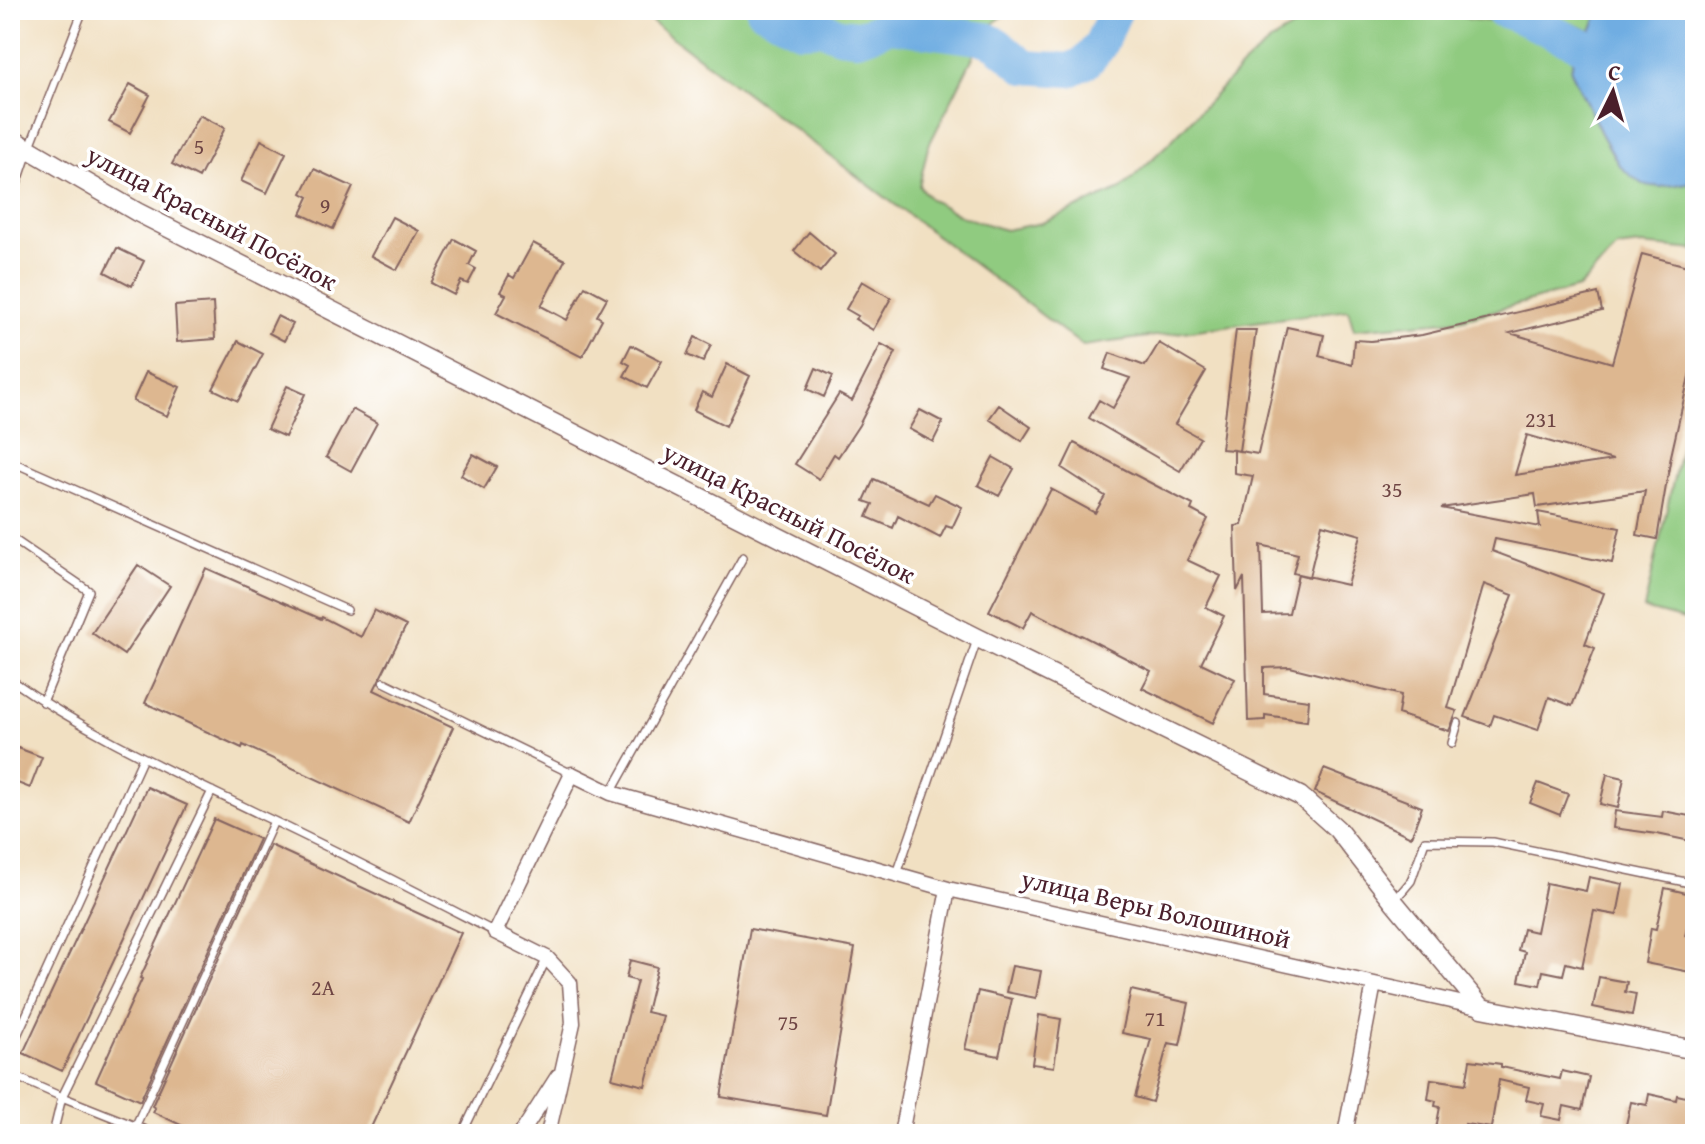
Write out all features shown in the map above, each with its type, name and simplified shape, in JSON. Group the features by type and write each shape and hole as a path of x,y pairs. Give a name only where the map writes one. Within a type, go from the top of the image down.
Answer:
{"street":[{"name":"улица Красный Посёлок","path":"10,138 137,212 978,638 1300,796 1337,829 1482,1008"},
{"name":"улица Веры Волошиной","path":"572,774 611,793 948,889 1482,1008 1695,1050"},
{"path":"548,1134 573,1023 570,983 547,958 495,932 572,774"},
{"path":"901,1134 948,889"},
{"path":"1345,1134 1374,984"},
{"path":"521,1134 564,1066"}],"lane":[{"path":"10,205 83,10"},
{"path":"10,461 347,610"},
{"path":"10,537 89,591 43,702"},
{"path":"611,793 743,557"},
{"path":"896,875 978,638"},
{"path":"10,679 43,702 143,758 495,932"},
{"path":"384,682 572,774"},
{"path":"1452,743 1458,723"},
{"path":"10,1051 143,758"},
{"path":"53,1134 62,1097 212,791"},
{"path":"136,1125 274,821"},
{"path":"1394,902 1411,881 1425,841 1493,842 1695,884"},
{"path":"462,1134 547,958"},
{"path":"10,1074 155,1134"}],"green space":[{"path":"636,10 1012,10 988,27 928,147 919,186 930,199 961,216 1005,230 1042,223 1121,189 1249,59 1317,10 1442,10 1515,28 1573,57 1572,71 1619,165 1661,187 1695,182 1695,250 1640,245 1617,248 1578,288 1460,320 1354,329 1348,309 1083,346"},
{"path":"1537,10 1600,10 1591,31"},
{"path":"1695,385 1695,623 1644,609"}],"water":[{"path":"1600,10 1695,10 1695,182 1661,187 1645,185 1619,165 1601,133 1571,71 1573,57 1591,31"}],"building":[{"path":"130,84 150,95 130,133 109,122"},
{"path":"199,115 225,128 199,178 172,164"},
{"path":"261,140 286,153 267,193 241,181"},
{"path":"314,169 353,187 333,229 301,214 309,197 302,193"},
{"path":"392,217 419,231 397,270 371,256"},
{"path":"809,232 835,254 820,272 794,251"},
{"path":"454,239 476,251 469,265 476,269 468,284 461,281 454,295 431,283"},
{"path":"533,243 565,260 541,306 567,320 585,286 607,298 597,316 602,319 582,357 496,313 506,295 500,292 509,275 514,278"},
{"path":"117,248 144,261 132,286 105,272"},
{"path":"1642,254 1695,268 1695,350 1671,456 1657,539 1637,535 1645,491 1537,507 1535,494 1441,508 1540,527 1538,512 1620,528 1612,563 1495,539 1492,551 1604,593 1585,644 1595,648 1572,706 1549,697 1538,730 1494,715 1490,726 1465,717 1513,595 1484,584 1448,708 1457,711 1449,731 1398,714 1401,695 1290,667 1264,668 1264,694 1309,700 1307,721 1265,715 1265,720 1248,721 1244,577 1237,591 1235,526 1242,525 1253,476 1234,473 1234,450 1221,449 1236,330 1256,330 1239,451 1258,454 1287,327 1324,335 1319,356 1352,365 1354,340 1422,335 1598,293 1602,311 1510,333 1612,363","holes":["1527,435 1613,460 1515,475","1322,524 1361,535 1347,585 1309,576","1261,545 1298,554 1293,573 1298,574 1289,613 1263,614"]},
{"path":"862,281 891,298 873,330 846,309"},
{"path":"213,303 215,339 177,342 175,306"},
{"path":"277,316 293,324 284,341 269,333"},
{"path":"695,337 711,345 703,362 687,355"},
{"path":"238,341 263,354 238,401 213,389"},
{"path":"1159,343 1206,371 1175,424 1200,438 1180,471 1089,418 1099,400 1113,408 1130,378 1104,369 1110,353 1145,366"},
{"path":"881,344 896,352 859,425 838,457 834,454 819,479 795,464 839,394 852,401"},
{"path":"631,345 662,361 647,388 624,376 630,365 623,361"},
{"path":"727,364 750,376 726,426 694,410 702,392 712,397"},
{"path":"816,368 833,376 824,397 807,389"},
{"path":"146,372 180,387 167,416 133,401"},
{"path":"287,386 305,394 285,437 267,429"},
{"path":"999,405 1031,427 1022,441 989,419"},
{"path":"352,409 377,423 351,471 326,457"},
{"path":"920,410 943,422 933,442 909,429"},
{"path":"1074,443 1193,505 1191,510 1208,519 1187,560 1221,576 1206,607 1224,616 1201,663 1235,679 1213,723 1142,688 1151,671 1081,635 1032,611 1023,628 989,611 1051,489 1095,513 1105,496 1062,468"},
{"path":"473,454 497,467 484,489 461,475"},
{"path":"993,457 1014,469 999,496 978,485"},
{"path":"874,479 929,504 935,494 962,507 952,528 946,526 940,538 898,516 893,528 867,517 873,504 864,501"},
{"path":"138,565 170,586 124,655 92,633"},
{"path":"206,568 322,617 361,637 374,610 406,626 374,690 453,727 409,822 145,703"},
{"path":"18,748 42,757 30,788 10,780 10,770"},
{"path":"1324,769 1422,807 1411,837 1315,792"},
{"path":"1607,774 1624,778 1618,808 1600,804"},
{"path":"1538,783 1568,794 1560,815 1530,803"},
{"path":"147,787 187,805 62,1071 23,1053"},
{"path":"1615,811 1662,817 1663,811 1695,817 1695,842 1613,828"},
{"path":"214,819 259,839 140,1101 96,1081"},
{"path":"270,845 461,933 368,1134 200,1134 153,1112 155,1108 152,1106"},
{"path":"1589,877 1623,884 1617,915 1594,911 1582,967 1566,963 1563,975 1543,971 1540,985 1519,981 1525,952 1518,950 1523,929 1536,932 1546,883 1586,891"},
{"path":"1665,888 1695,895 1685,936 1695,937 1695,973 1645,963 1651,928 1656,929"},
{"path":"750,929 855,948 826,1115 721,1097"},
{"path":"630,960 657,967 646,1012 663,1016 645,1086 612,1078 637,981 626,978"},
{"path":"1012,966 1041,971 1036,998 1006,992"},
{"path":"1599,977 1627,982 1625,992 1636,994 1632,1015 1593,1007"},
{"path":"1131,990 1189,1003 1180,1045 1168,1043 1152,1102 1135,1097 1151,1039 1122,1033"},
{"path":"978,991 1012,999 999,1056 965,1049"},
{"path":"1039,1015 1061,1019 1054,1067 1032,1064"},
{"path":"1470,1060 1501,1064 1501,1067 1560,1079 1562,1071 1589,1077 1582,1110 1564,1106 1561,1120 1541,1116 1544,1104 1526,1100 1529,1087 1499,1080 1491,1128 1465,1124 1464,1134 1435,1134 1440,1107 1435,1106 1436,1101 1428,1099 1431,1079 1466,1084"},
{"path":"1649,1094 1676,1100 1677,1095 1695,1099 1695,1121 1688,1120 1685,1134 1624,1134 1631,1102 1647,1105"}],"waterway":[{"path":"763,10 800,29 823,28 839,35 856,37 889,26 986,39 1025,67 1070,70 1086,62 1099,47 1116,10"},
{"path":"1501,10 1638,66 1695,83"}]}
